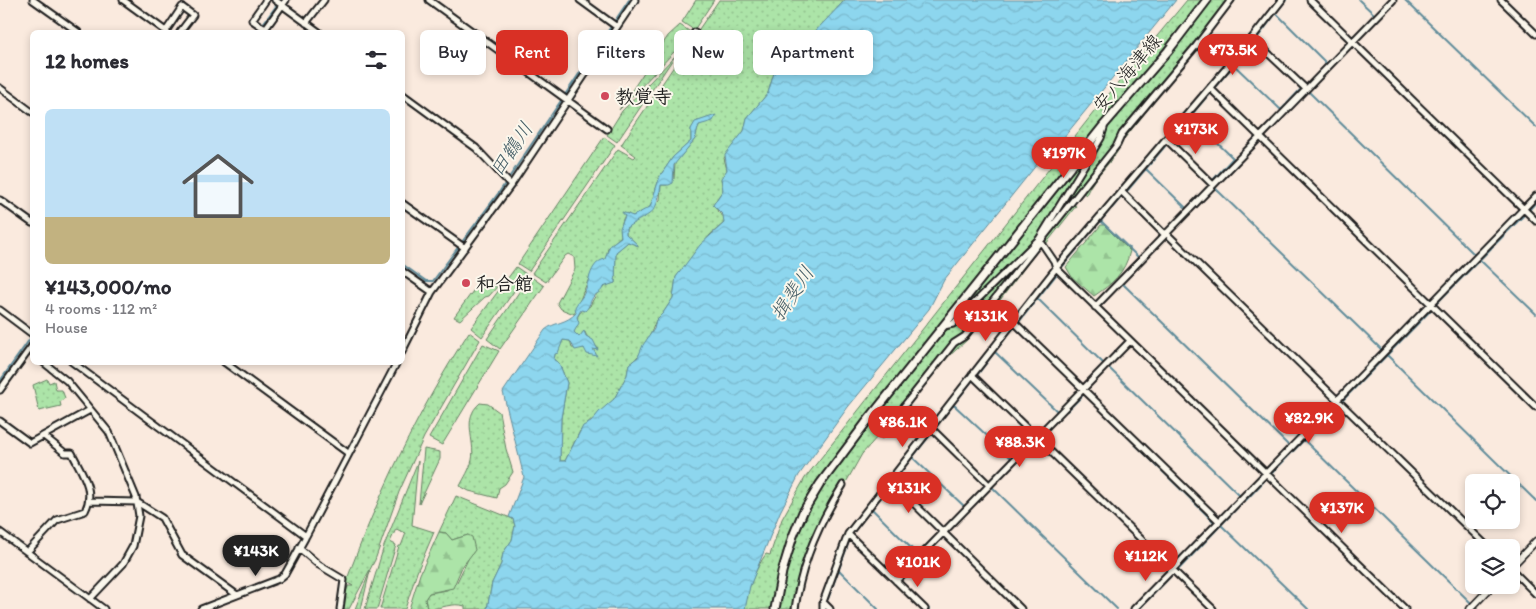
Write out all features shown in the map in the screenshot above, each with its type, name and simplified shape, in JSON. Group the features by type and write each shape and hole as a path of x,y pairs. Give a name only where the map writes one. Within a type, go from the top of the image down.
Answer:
{"main road":[{"name":"安八海津線","path":"775,609 782,572 793,536 803,512 820,484 865,424 1104,125 1168,50 1207,0"}],"street":[{"path":"33,0 75,30"},
{"path":"123,0 164,30"},
{"path":"263,30 252,20 266,0"},
{"path":"275,0 316,30"},
{"path":"265,30 286,0"},
{"path":"306,23 324,0"},
{"path":"428,0 606,129"},
{"path":"580,0 616,27"},
{"path":"405,346 432,292 510,185 635,0"},
{"path":"904,406 954,343 965,336 1117,145 1122,134 1196,46 1230,0"},
{"path":"823,609 823,602 848,534 1056,268 1210,88 1282,0"},
{"path":"1310,0 1536,221"},
{"path":"1095,306 1393,0"},
{"path":"1501,0 1536,34"},
{"path":"168,30 182,7 193,15 182,30"},
{"path":"1252,38 1306,89"},
{"path":"0,88 30,110"},
{"path":"1210,88 1536,407"},
{"path":"405,96 476,148 510,185"},
{"path":"944,326 952,324 1040,240 1101,138 1104,125"},
{"path":"1166,140 1213,185"},
{"path":"1122,192 1480,539"},
{"path":"1134,609 1536,196"},
{"path":"0,200 30,222"},
{"path":"405,204 465,248"},
{"path":"1040,240 1054,261 1056,268 1405,609"},
{"path":"405,273 432,292"},
{"path":"0,310 30,332"},
{"path":"1014,322 1219,521"},
{"path":"896,581 1130,341"},
{"path":"0,390 30,353"},
{"path":"47,365 67,381 109,432 128,472 137,502 139,516 133,546 123,564 90,599"},
{"path":"76,365 306,536 395,365"},
{"path":"228,365 348,454"},
{"path":"972,375 1037,436 1213,609"},
{"path":"0,421 30,443 45,437 90,410"},
{"path":"931,428 989,485"},
{"path":"27,552 57,520 85,511 90,501 89,489 72,453 65,453 45,437"},
{"path":"890,480 1021,609"},
{"path":"795,609 810,549 826,511 843,485"},
{"path":"90,501 137,502 162,518 182,555 236,596"},
{"path":"0,532 104,609"},
{"path":"848,534 925,609"},
{"path":"201,609 279,579 285,574 304,538"},
{"path":"1520,559 1536,542"},
{"path":"299,548 319,565 344,580 340,609"},
{"path":"1520,577 1536,594"},
{"path":"1470,609 1484,594"},
{"path":"823,602 830,609"}],"green space":[{"path":"696,0 714,0 694,30 682,22"},
{"path":"719,0 845,0 817,30 753,30 753,75 773,75 768,93 747,118 744,131 724,158 727,170 721,179 723,190 714,203 718,212 725,218 724,223 710,235 676,277 673,298 656,320 649,338 638,356 629,364 627,375 614,399 580,431 565,461 560,461 561,418 567,383 559,363 554,360 555,354 563,340 570,341 572,348 584,348 596,354 592,348 598,349 585,332 579,337 574,332 578,316 582,310 590,306 603,288 615,283 616,252 628,242 639,246 626,234 626,228 660,200 661,185 667,185 674,179 675,163 695,139 699,125 711,119 697,121 691,129 691,141 673,157 660,176 650,207 638,215 631,216 627,213 625,215 621,236 608,248 606,258 590,276 574,314 561,309 557,303 575,269 574,257 568,254 565,256 546,282 532,273 618,149 634,158 636,156 621,145 674,66 674,75 743,75 743,30 698,30"},
{"path":"1187,0 1202,0 857,428 821,476 802,506 791,531 779,569 771,609 745,609 755,573 766,554 770,555 782,519 805,478 1094,112"},
{"path":"1211,0 1228,0 1046,232 1106,128 1170,54"},
{"path":"1232,0 1236,0 1124,139 1116,154 1094,180 1086,195 1082,192 1125,132"},
{"path":"680,25 688,30 675,30"},
{"path":"674,30 674,52 664,63 664,42"},
{"path":"674,57 664,72 664,67"},
{"path":"642,75 652,75 619,110"},
{"path":"657,75 662,75 617,142 607,135 622,111"},
{"path":"604,137 615,145 529,271 518,264"},
{"path":"1096,140 1037,238 951,322"},
{"path":"1073,204 1076,206 1046,244 1045,238"},
{"path":"1101,225 1104,225 1130,251 1125,266 1117,277 1094,296 1072,277 1066,267"},
{"path":"1038,246 1041,246 991,312 967,340 947,358 882,439 878,436 862,454 844,486 841,484 832,499 817,529 801,576 793,609 778,609 790,553 825,482 945,331 952,328 1031,250 957,343"},
{"path":"516,267 526,274 482,337 471,328"},
{"path":"530,276 544,286 500,349 487,339"},
{"path":"481,280 497,287 460,320 454,317"},
{"path":"469,332 480,340 424,437 399,492 375,560 349,609 341,609 348,586 353,586 346,582 386,485 433,391"},
{"path":"483,344 499,351 442,445 429,438"},
{"path":"47,379 49,383 54,381 56,390 62,390 65,398 60,402 61,406 39,411 33,385"},
{"path":"480,403 488,404 499,412 506,449 513,472 505,484 499,488 497,498 469,491 460,486 472,460 471,416 474,409"},
{"path":"424,449 440,452 440,459 419,504"},
{"path":"418,461 412,525 434,532 417,572 405,609 380,609 399,546 401,546 406,533 396,529 390,542 396,545 377,609 365,609 384,546"},
{"path":"456,496 513,519 515,526 512,540 503,553 501,564 492,583 487,609 465,609 465,606 456,605 427,609 425,599 429,593 447,590 457,582 471,553 468,535 452,540 446,533 439,532"},
{"path":"439,532 446,533 452,540 468,535 472,537 475,550 462,567 453,588 429,593 425,599 427,609 409,609 420,574"},
{"path":"370,571 361,609 355,609"}],"water":[{"name":"揖斐川","path":"845,0 1176,0 1064,137 1054,143 944,280 929,309 848,407 799,475 780,512 750,586 745,609 487,609 492,583 501,564 503,553 512,540 515,526 513,519 509,517 524,477 503,392 545,330 572,317 576,313 575,307 585,292 592,270 599,261 605,259 610,245 621,237 620,228 625,216 622,212 633,216 650,207 660,176 673,157 691,141 691,129 695,122 716,115 713,121 699,125 695,139 674,165 673,183 661,185 657,203 651,213 626,228 626,234 639,246 628,242 616,252 615,283 603,287 595,295 587,309 585,311 581,310 577,317 579,323 574,332 579,337 584,331 586,336 593,340 598,350 593,349 597,356 587,354 584,348 575,350 570,341 563,340 558,353 555,354 554,360 559,363 567,383 561,418 560,461 565,461 583,426 591,422 614,399 627,375 629,364 638,357 643,345 654,329 656,320 673,298 676,277 700,245 724,223 723,215 713,205 723,190 721,178 727,170 725,155 744,131 747,118 768,93 773,75 873,75 873,30 816,30"}],"waterway":[{"name":"田鶴川","path":"405,266 426,281 433,281 500,191 629,0"},
{"path":"1258,37 1286,0"},
{"path":"1359,0 1375,15"},
{"path":"1405,0 1536,127"},
{"path":"262,25 277,5"},
{"path":"1277,14 1327,64"},
{"path":"1214,88 1253,43"},
{"path":"1234,65 1281,110 1301,89"},
{"path":"0,85 30,108"},
{"path":"1309,92 1475,255"},
{"path":"1171,139 1209,94"},
{"path":"1190,117 1233,158 1213,180"},
{"path":"1127,191 1166,145"},
{"path":"1146,169 1185,207"},
{"path":"1215,188 1382,350"},
{"path":"1112,208 1122,196"},
{"path":"1529,210 1536,202"},
{"path":"1062,267 1109,211"},
{"path":"1435,305 1524,215"},
{"path":"1101,221 1138,257"},
{"path":"1480,260 1536,314"},
{"path":"1019,322 1056,275"},
{"path":"1121,282 1289,446"},
{"path":"1037,298 1104,364"},
{"path":"1342,401 1432,309"},
{"path":"978,374 1014,327"},
{"name":"田鶴川","path":"0,381 30,339"},
{"path":"995,352 1058,412"},
{"path":"1387,355 1536,501"},
{"path":"1109,368 1240,496"},
{"path":"936,427 973,380"},
{"path":"1067,411 1084,394 1214,522"},
{"path":"954,405 1011,458"},
{"path":"1270,475 1338,405"},
{"path":"894,480 931,434"},
{"path":"1304,440 1471,603"},
{"path":"912,457 965,507"},
{"path":"1246,500 1267,478"},
{"path":"975,497 985,486"},
{"path":"853,533 889,487"},
{"path":"992,487 1117,609"},
{"path":"1177,571 1242,503"},
{"path":"872,509 917,554"},
{"path":"1221,525 1308,609"},
{"path":"828,599 850,539"},
{"path":"839,570 878,609"},
{"path":"1139,609 1173,574"},
{"path":"901,582 929,609"}],"place":[{"name":"教覚寺","path":"605,96"},
{"name":"和合館","path":"466,283"}]}
